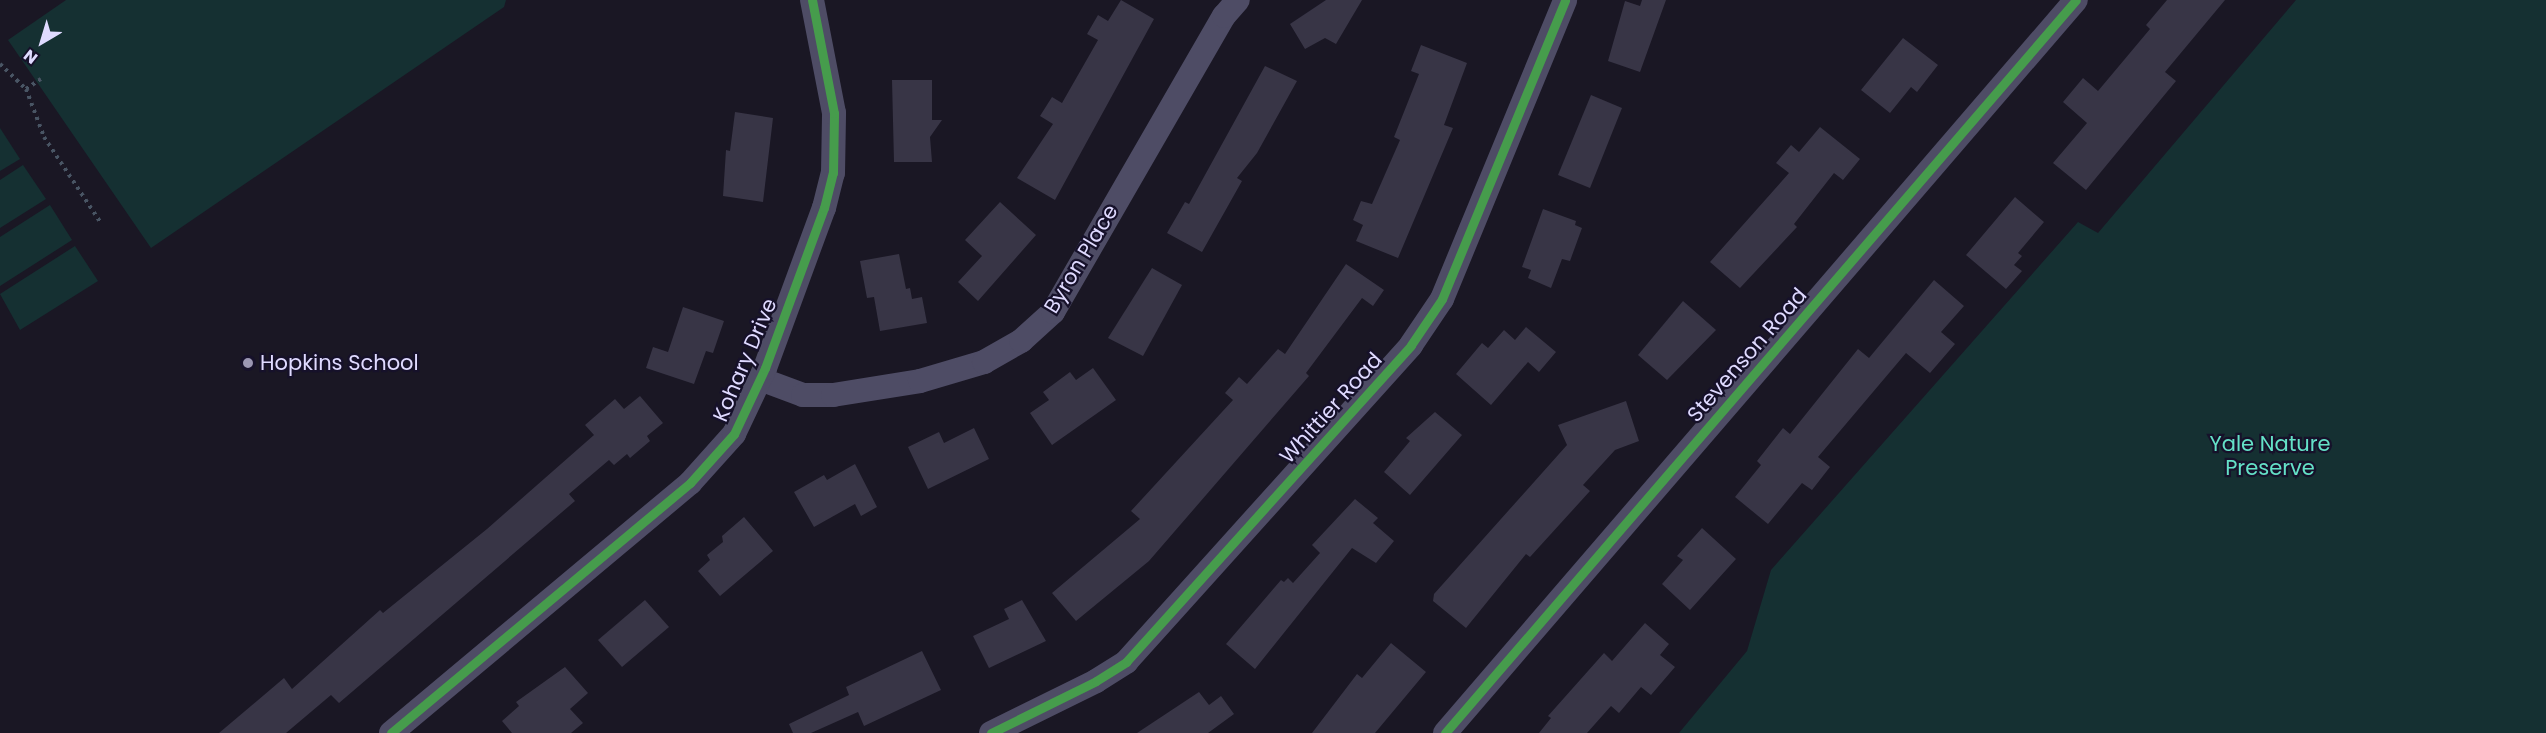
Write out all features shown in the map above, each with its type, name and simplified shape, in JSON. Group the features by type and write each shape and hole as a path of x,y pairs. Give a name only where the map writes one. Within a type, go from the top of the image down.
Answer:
{"street":[{"name":"Kohary Drive","path":"391,733 690,483 734,434 760,379 824,208 833,173 834,113 812,0"},
{"name":"Byron Place","path":"760,379 803,395 833,394 920,381 984,362 1021,341 1053,312 1224,16 1238,0"},
{"name":"Whittier Road","path":"990,733 1096,681 1126,662 1412,345 1442,299 1565,0"},
{"name":"Stevenson Road","path":"1445,733 2076,0"}],"path":[{"path":"0,64 26,89 44,136 101,223"},
{"path":"26,89 41,79"}],"green space":[{"path":"66,0 506,0 504,7 151,248 8,40"},
{"name":"Yale Nature Preserve","path":"2296,0 2546,0 2546,733 1679,733 1747,651 1771,570 2078,222 2098,233"},
{"path":"0,128 20,159 0,171"},
{"path":"23,165 46,199 0,228 0,180"},
{"path":"50,205 72,240 0,286 0,237"},
{"path":"75,246 98,281 20,330 0,294"}],"building":[{"path":"1121,0 1154,19 1055,200 1017,178 1053,124 1040,116 1052,97 1062,103 1098,40 1087,34 1098,15 1108,21"},
{"path":"1326,0 1362,0 1336,44 1325,38 1305,49 1290,24"},
{"path":"1642,0 1666,0 1640,72 1608,61 1625,1 1640,6"},
{"path":"2167,0 2225,0 2165,72 2176,81 2086,190 2053,163 2087,123 2063,102 2083,78 2098,91 2150,29 2146,25"},
{"path":"1903,38 1938,65 1917,92 1911,87 1890,113 1861,90"},
{"path":"1421,45 1467,63 1444,125 1453,128 1398,258 1356,241 1363,225 1353,220 1361,201 1372,204 1400,140 1394,137 1419,74 1411,71"},
{"path":"1265,66 1297,81 1257,153 1237,178 1242,181 1202,252 1167,233 1185,202 1189,204"},
{"path":"892,80 932,80 932,120 942,120 930,137 932,162 894,162"},
{"path":"1591,95 1622,108 1590,188 1558,175"},
{"path":"735,112 773,118 763,202 723,196 726,150 730,151"},
{"path":"1820,127 1860,159 1843,180 1834,173 1794,224 1797,227 1740,288 1710,262 1789,173 1776,163 1791,145 1799,152"},
{"path":"2015,197 2044,222 2018,253 2022,256 2014,265 2022,271 2006,289 1966,255"},
{"path":"1000,202 1036,235 978,301 958,282 982,256 965,240"},
{"path":"1543,209 1576,221 1575,225 1582,228 1570,261 1562,259 1551,288 1528,278 1531,270 1522,267"},
{"path":"899,254 906,289 910,288 912,299 922,297 927,323 880,331 874,297 867,298 860,261"},
{"path":"1346,264 1384,290 1373,306 1362,298 1306,373 1309,376 1149,561 1076,621 1052,593 1140,519 1131,511 1233,400 1225,393 1239,377 1247,384 1278,349 1285,354"},
{"path":"1152,268 1182,285 1143,356 1108,338"},
{"path":"1934,280 1964,306 1941,332 1955,344 1930,373 1906,353 1818,457 1830,467 1812,490 1802,483 1768,524 1735,497 1761,465 1757,461 1783,428 1790,434 1858,349 1869,358"},
{"path":"1683,301 1716,330 1667,380 1638,355"},
{"path":"683,307 724,321 713,353 706,351 694,384 646,368 653,347 668,352"},
{"path":"1526,327 1556,352 1539,372 1528,362 1491,405 1456,374 1482,343 1488,348 1504,330 1515,340"},
{"path":"1093,368 1116,400 1052,445 1030,413 1049,400 1043,392 1070,372 1076,380"},
{"path":"640,396 663,423 647,436 650,441 630,458 627,454 614,465 609,460 569,494 575,501 339,703 331,695 286,733 219,733 284,678 292,689 380,610 383,613 487,529 594,435 585,425 615,399 624,409"},
{"path":"1626,401 1639,441 1615,450 1583,485 1590,491 1530,557 1526,554 1466,628 1433,601 1434,594 1567,445 1558,425"},
{"path":"1435,412 1462,435 1410,495 1384,472 1410,441 1406,438"},
{"path":"974,428 989,459 928,489 908,447 939,432 944,443"},
{"path":"855,464 877,507 861,516 855,504 814,527 794,492 824,475 827,480"},
{"path":"1355,499 1378,518 1373,523 1394,541 1376,563 1352,548 1255,669 1226,644 1281,580 1284,582 1288,578 1293,583 1320,553 1312,545"},
{"path":"744,517 773,551 720,596 698,571 710,560 707,555 723,542 722,536"},
{"path":"1702,528 1736,559 1690,610 1662,584 1683,560 1677,556"},
{"path":"645,600 669,627 622,667 598,640"},
{"path":"1022,600 1046,641 989,668 973,636 1009,619 1004,609"},
{"path":"1645,623 1669,644 1660,655 1675,667 1651,695 1641,687 1619,713 1611,706 1587,733 1539,733 1551,718 1548,716 1604,653 1612,661"},
{"path":"1391,643 1426,672 1375,733 1312,733 1357,674 1362,678"},
{"path":"922,651 941,690 864,726 858,712 811,733 793,733 789,724 849,695 846,687"},
{"path":"565,667 588,693 570,709 583,723 571,733 512,733 502,721 519,706 516,702"},
{"path":"1199,692 1209,705 1221,696 1234,714 1208,733 1137,733"}],"cycle path":[{"path":"391,733 690,483 734,434 765,368 824,208 833,173 834,113 812,0"},
{"path":"991,733 1096,681 1126,662 1411,345 1442,299 1565,0"},
{"path":"1445,733 2076,0"}],"place":[{"name":"Hopkins School","path":"248,363"}]}
